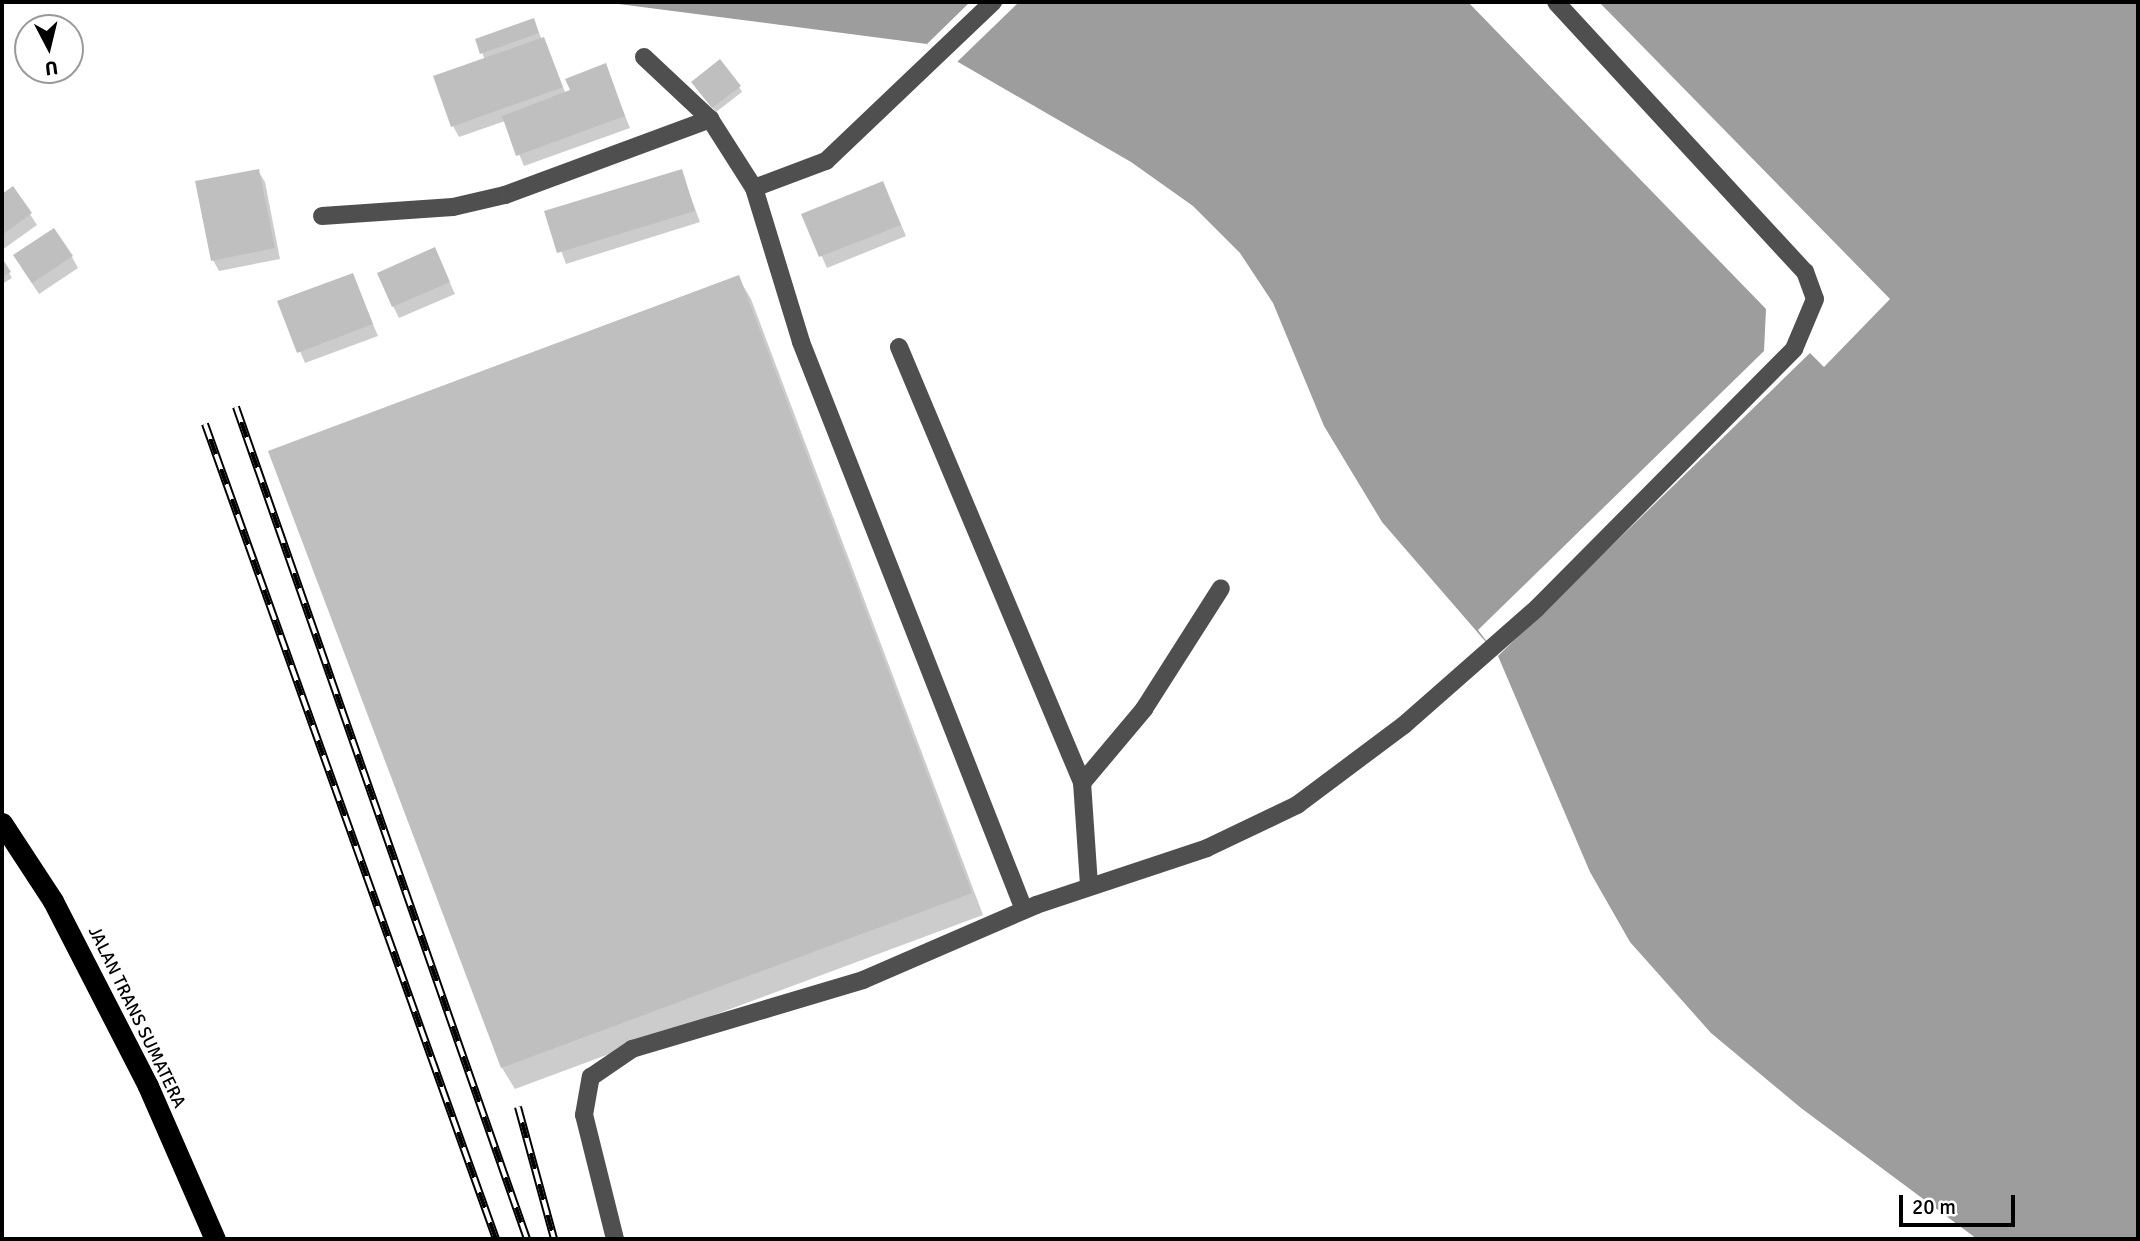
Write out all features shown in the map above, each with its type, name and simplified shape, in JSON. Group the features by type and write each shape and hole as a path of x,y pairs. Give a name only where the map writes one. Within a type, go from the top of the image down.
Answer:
{"highway":[{"name":"JALAN TRANS SUMATERA","path":"2,823 66,926 148,1086 215,1239"}],"lane":[{"path":"754,188 827,161 993,2"},
{"path":"615,1239 584,1115 590,1077 632,1049 863,980 1024,910 1089,885 1207,848 1297,805 1404,725 1537,608 1794,349 1815,299 1805,272 1556,2"},
{"path":"644,57 710,119 754,188 801,342 1024,910"},
{"path":"322,216 453,207 505,195 710,119"},
{"path":"899,346 1082,783 1089,885"},
{"path":"1082,783 1143,709 1221,588"}],"shaded area":[{"path":"603,2 2138,2 2138,1239 1977,1239 1801,1108 1711,1033 1630,942 1590,872 1498,656 1382,522 1324,426 1273,303 1240,253 1193,206 1131,162 927,44"}],"pier":[{"path":"970,2 1019,2 957,62 927,44"},
{"path":"1468,2 1599,2 1890,299 1824,367 1810,353 1498,656 1478,630 1764,351 1766,309"}],"building":[{"path":"534,18 539,33 480,54 475,39"},
{"path":"544,37 563,87 451,127 433,76"},
{"path":"720,59 741,86 712,108 691,82"},
{"path":"606,63 625,116 516,156 502,116 570,90 565,79"},
{"path":"259,169 275,248 211,261 195,181"},
{"path":"682,169 695,211 557,253 544,211"},
{"path":"883,181 901,225 819,257 801,214"},
{"path":"13,186 32,213 2,235 2,194"},
{"path":"54,228 73,256 32,283 13,255"},
{"path":"435,247 450,282 392,307 377,273"},
{"path":"2,258 11,272 2,277"},
{"path":"353,273 373,324 297,353 277,301"},
{"path":"739,275 972,893 501,1068 268,451"}],"railway":[{"path":"236,407 527,1239"},
{"path":"205,424 496,1239"},
{"path":"518,1107 554,1239"}]}
